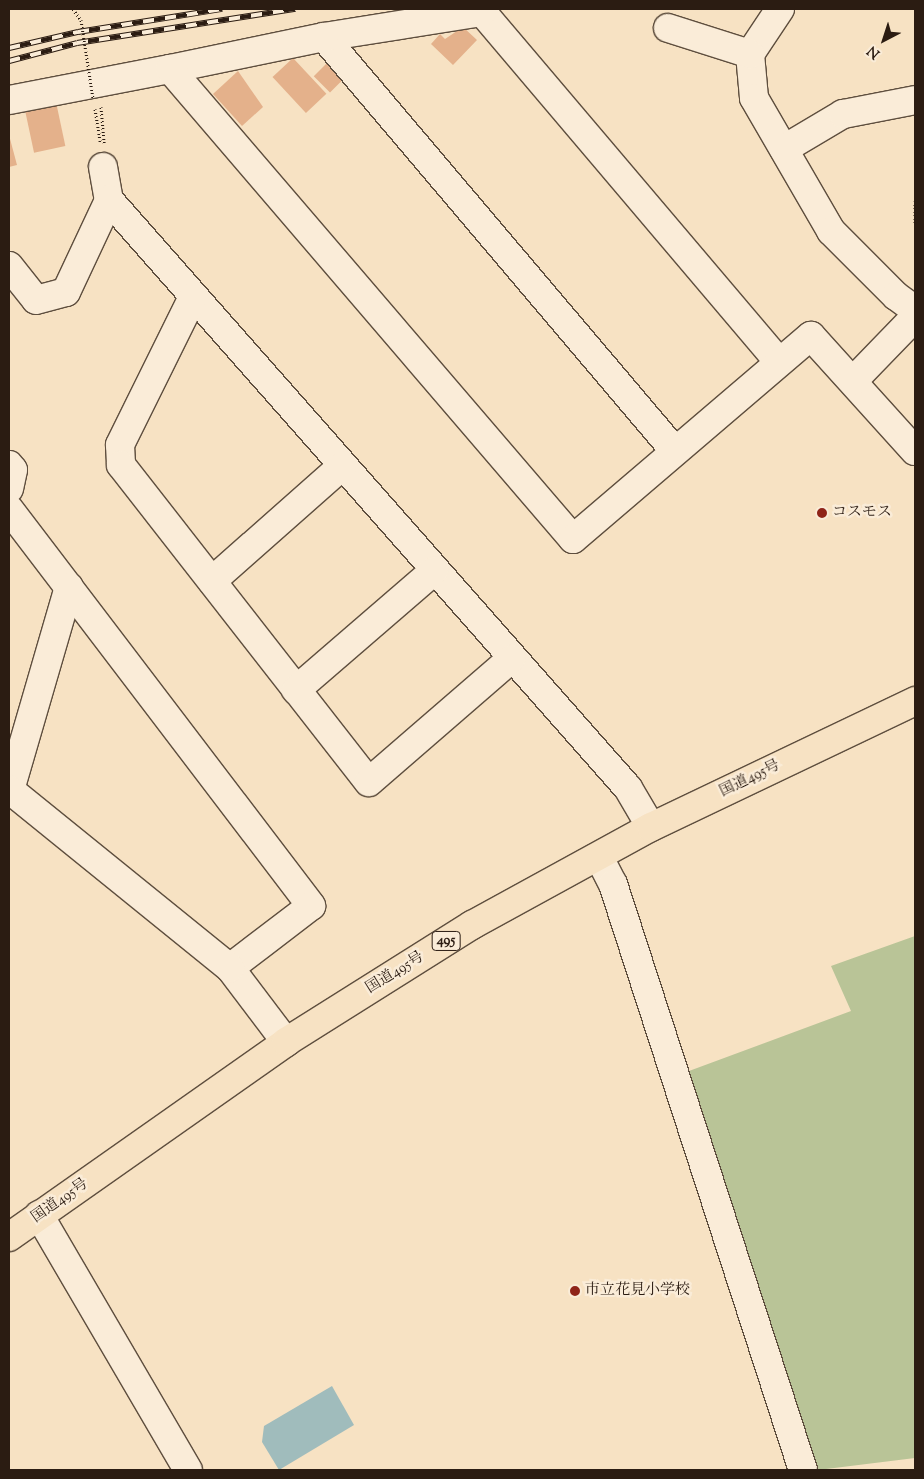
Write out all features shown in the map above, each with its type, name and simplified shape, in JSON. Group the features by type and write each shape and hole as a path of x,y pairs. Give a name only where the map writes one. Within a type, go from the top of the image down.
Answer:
{"highway":[{"name":"国道495号","path":"9,1237 286,1042 472,925 600,857 651,827 915,701"}],"street":[{"path":"780,9 750,54 754,98 831,230 896,296 915,310"},
{"path":"9,100 324,37 482,12 778,362"},
{"path":"668,28 750,54"},
{"path":"324,37 674,450"},
{"path":"170,68 573,539 674,450 778,362 812,336 915,451"},
{"path":"784,149 843,114 915,100"},
{"path":"103,167 109,200 511,659 628,788 651,827"},
{"path":"9,266 36,300 66,292 109,200"},
{"path":"194,297 120,445 121,465 369,782 511,659"},
{"path":"853,381 915,318"},
{"path":"9,465 13,470 9,489"},
{"path":"212,581 342,466"},
{"path":"9,509 311,906 230,968"},
{"path":"296,690 434,571"},
{"path":"70,587 10,790 230,968 286,1042"},
{"path":"600,857 613,884 803,1470"},
{"path":"39,1215 188,1470"}],"path":[{"path":"73,9 80,20 103,167"},
{"path":"915,200 915,224"}],"green space":[{"path":"915,936 915,1458 818,1470 689,1071 851,1011 831,966"}],"water":[{"path":"332,1386 354,1425 279,1470 262,1442 264,1426"}],"building":[{"path":"463,27 477,40 453,65 431,44 440,34 445,39"},
{"path":"293,58 326,94 306,113 273,77"},
{"path":"330,60 346,76 330,93 314,76"},
{"path":"238,71 263,107 242,126 213,94"},
{"path":"56,102 65,146 34,153 25,109"},
{"path":"9,135 17,165 9,167"}],"railway":[{"path":"9,48 78,32 222,9"},
{"path":"9,61 77,43 295,9"}],"place":[{"name":"コスモス","path":"822,513"},
{"name":"市立花見小学校","path":"575,1291"}]}
